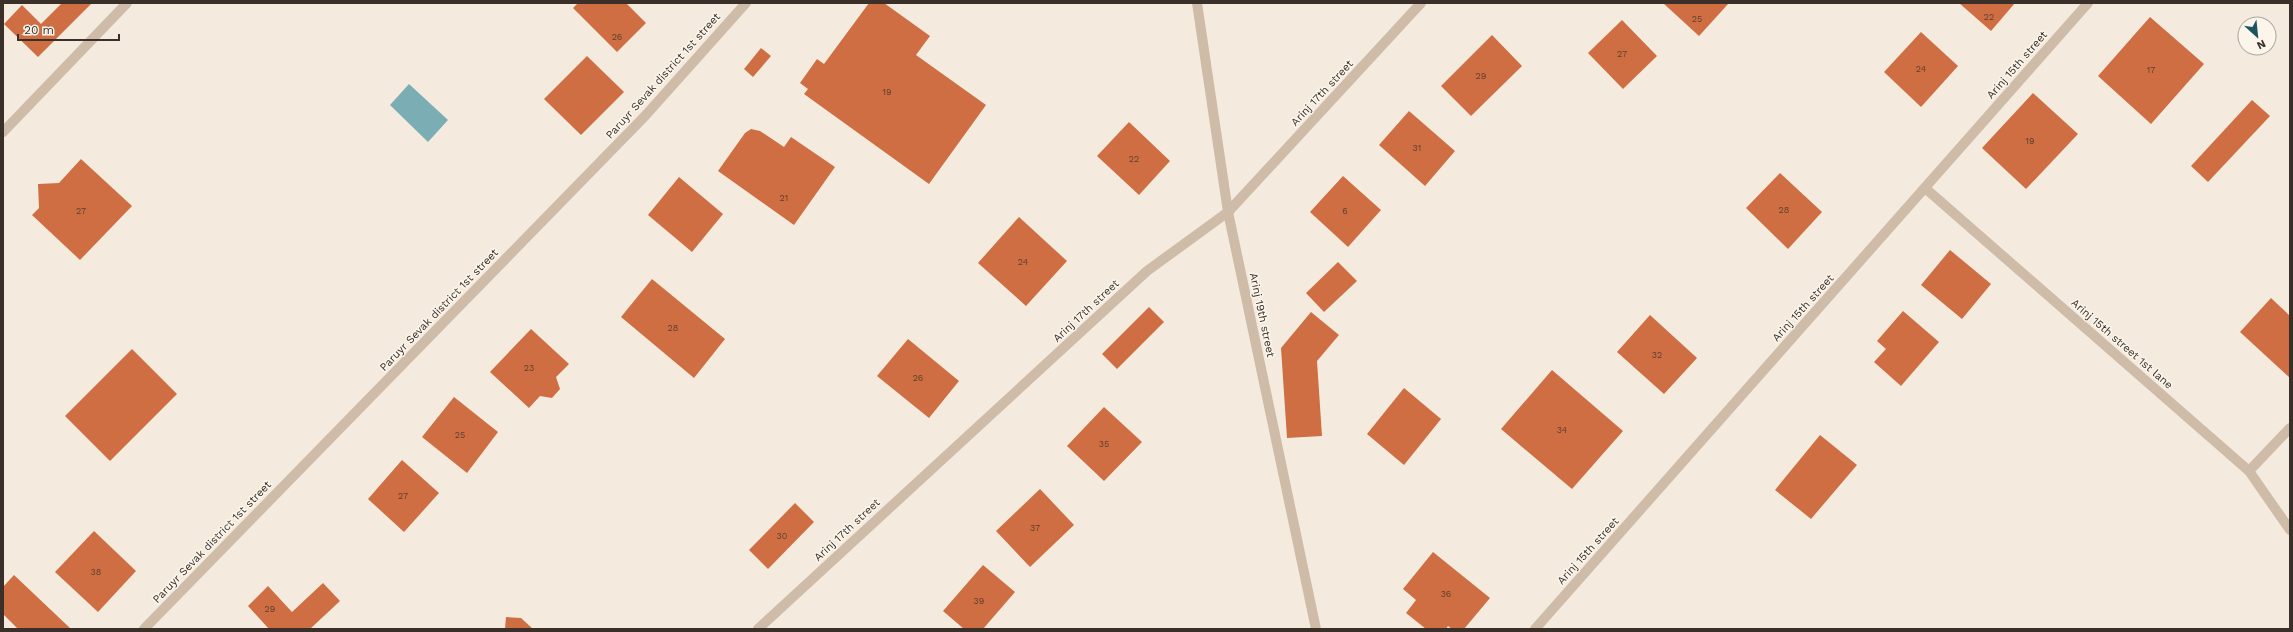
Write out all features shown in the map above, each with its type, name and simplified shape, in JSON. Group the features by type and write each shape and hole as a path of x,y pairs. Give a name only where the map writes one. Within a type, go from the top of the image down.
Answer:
{"street":[{"path":"3,132 127,3"},
{"name":"Paruyr Sevak district 1st street","path":"144,629 645,116 746,3"},
{"name":"Arinj 19th street","path":"1197,3 1228,212 1316,629"},
{"name":"Arinj 17th street","path":"758,629 1147,271 1228,212 1421,3"},
{"name":"Arinj 15th street","path":"1535,629 2088,3"},
{"name":"Arinj 15th street 1st lane","path":"1925,188 2249,471 2290,530"},
{"path":"2249,471 2290,428"}],"water":[{"path":"409,84 448,120 428,142 390,105"}],"building":[{"path":"62,3 92,3 38,57 4,24 22,5 41,24"},
{"path":"578,3 626,3 646,23 617,52 573,8"},
{"path":"869,3 884,3 930,36 916,55 986,105 929,184 804,94 808,89 800,83 817,59 824,64"},
{"path":"1663,3 1729,3 1699,36"},
{"path":"1959,3 2015,3 1991,31"},
{"path":"2150,17 2204,64 2151,124 2098,76"},
{"path":"1622,20 1657,56 1623,89 1588,53"},
{"path":"1921,32 1958,66 1921,107 1884,72"},
{"path":"1492,35 1522,66 1471,116 1441,86"},
{"path":"761,48 771,56 753,77 744,69"},
{"path":"587,56 624,92 581,135 544,99"},
{"path":"2033,93 2078,134 2026,189 1982,148"},
{"path":"2252,100 2270,116 2208,182 2191,166"},
{"path":"1409,111 1455,151 1425,186 1379,145"},
{"path":"1129,122 1170,161 1139,195 1097,156"},
{"path":"751,129 760,131 784,147 791,137 835,167 794,225 718,171 745,133"},
{"path":"81,159 132,206 80,260 32,215 39,208 38,184 59,183"},
{"path":"1780,173 1822,212 1788,249 1746,208"},
{"path":"1343,176 1381,210 1348,247 1310,212"},
{"path":"679,177 723,214 692,252 648,215"},
{"path":"1019,217 1067,261 1026,306 978,263"},
{"path":"1950,250 1991,284 1962,319 1921,285"},
{"path":"1338,262 1357,281 1324,312 1306,293"},
{"path":"652,279 725,339 694,378 621,317"},
{"path":"2271,298 2290,316 2290,378 2240,332"},
{"path":"1149,307 1164,322 1117,369 1102,354"},
{"path":"1903,311 1939,342 1901,386 1874,362 1886,349 1877,341"},
{"path":"1311,312 1339,335 1317,361 1322,436 1287,438 1281,348"},
{"path":"1650,315 1697,358 1664,394 1617,352"},
{"path":"531,329 569,364 556,377 560,389 552,398 540,396 529,408 490,372"},
{"path":"908,339 959,381 929,418 877,376"},
{"path":"132,349 177,394 110,461 65,416"},
{"path":"1552,370 1623,431 1572,489 1501,429"},
{"path":"1404,388 1441,419 1404,465 1367,434"},
{"path":"454,397 498,432 467,473 422,437"},
{"path":"1104,407 1142,442 1104,481 1067,446"},
{"path":"1820,435 1857,465 1811,519 1775,490"},
{"path":"402,460 439,493 404,532 368,499"},
{"path":"1040,489 1074,525 1030,567 996,531"},
{"path":"795,503 814,522 768,569 749,550"},
{"path":"94,531 136,571 98,612 55,572"},
{"path":"1433,552 1490,598 1464,629 1452,629 1448,626 1446,629 1426,629 1406,613 1416,600 1403,589"},
{"path":"983,565 1015,592 983,629 964,629 943,611"},
{"path":"14,575 71,629 18,629 3,614 3,587"},
{"path":"323,583 340,601 310,629 269,629 248,606 268,586 292,612"},
{"path":"506,617 521,618 533,629 505,629"}]}
